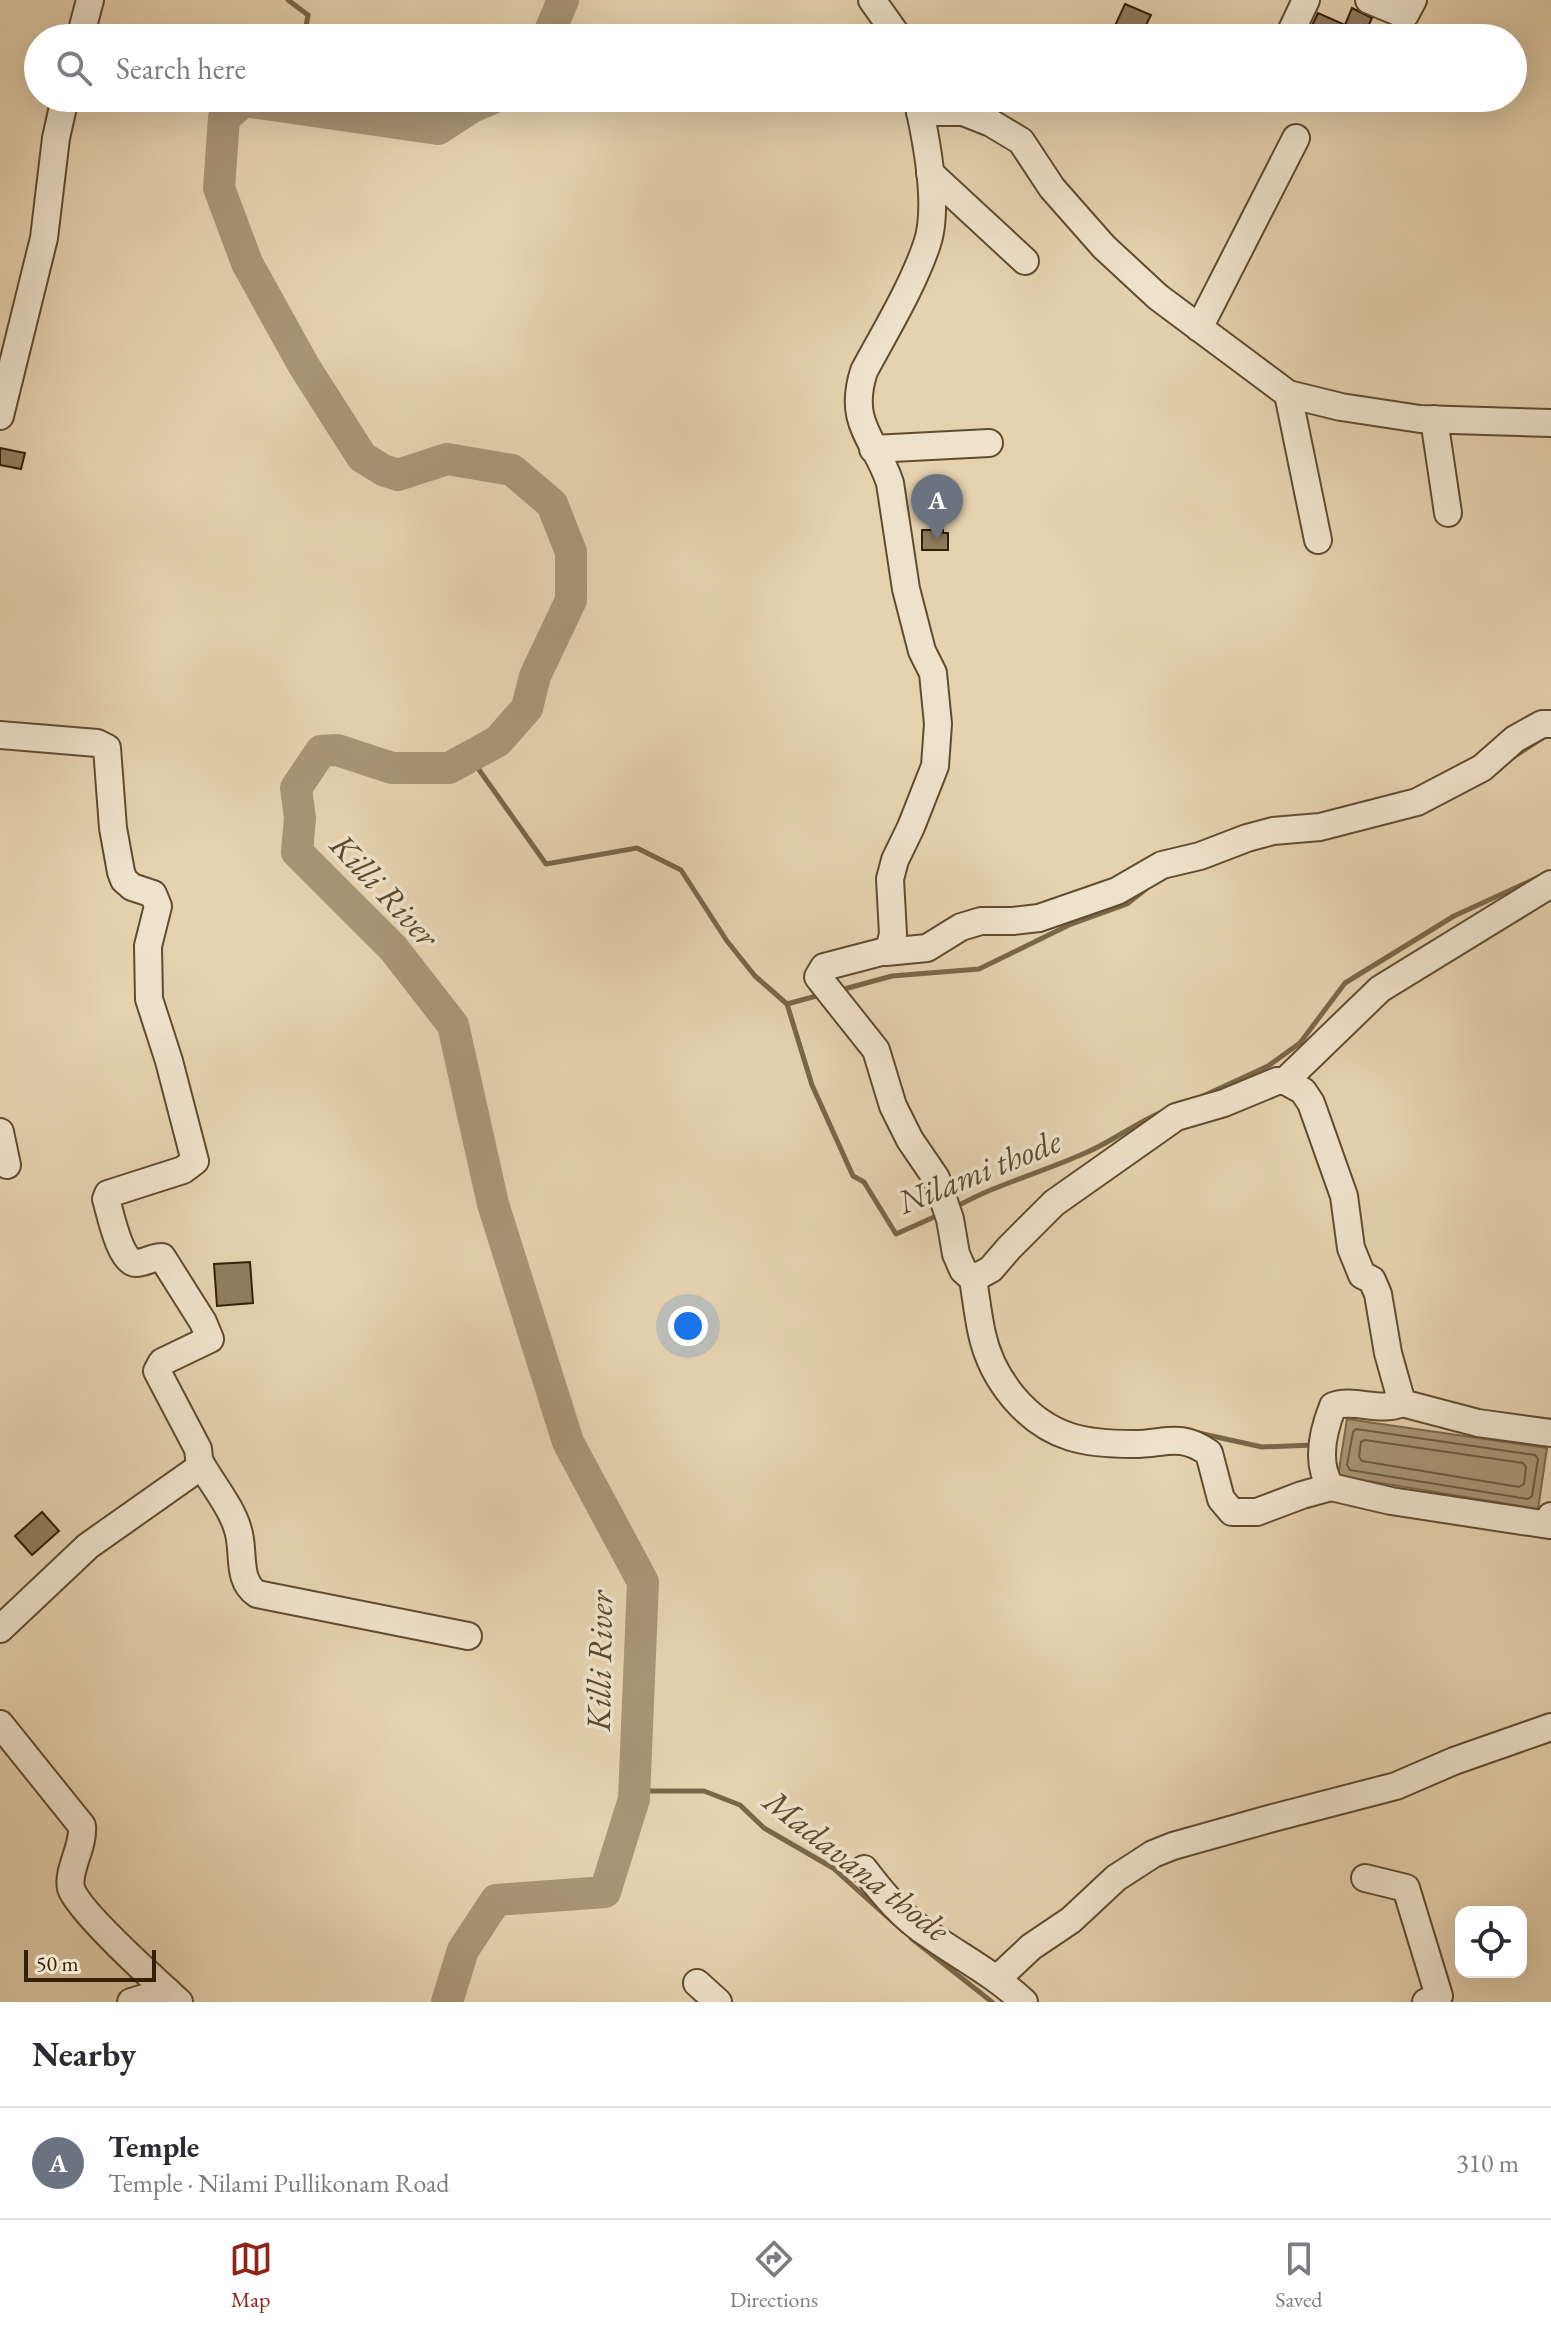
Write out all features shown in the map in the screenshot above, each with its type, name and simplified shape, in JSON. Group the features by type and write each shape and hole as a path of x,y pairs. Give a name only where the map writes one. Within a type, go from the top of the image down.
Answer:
{"street":[{"path":"84,24 90,0"},
{"path":"872,0 889,24"},
{"path":"1295,24 1306,0"},
{"path":"1369,0 1405,15 1413,0"},
{"path":"0,416 44,238 62,112"},
{"path":"886,952 893,934 890,879 935,766 938,724 933,673 922,651 906,589 890,483 859,417 860,385 928,242 932,197 919,112"},
{"path":"963,112 991,123 1021,141 1052,188 1104,247 1158,297 1288,394 1341,407 1434,419 1551,423"},
{"path":"1199,328 1296,138"},
{"path":"930,173 1025,261"},
{"path":"1288,394 1318,540"},
{"path":"1434,419 1448,513"},
{"path":"873,449 989,443"},
{"path":"1551,724 1542,724 1515,739 1482,768 1417,802 1320,827 1273,831 1247,838 1200,856 1162,865 1117,891 1039,918 981,921 961,927 927,948 886,952 824,967 818,977 876,1050 893,1106 910,1140 936,1178 947,1209 956,1254 963,1270 973,1279 982,1336 997,1374 1012,1396 1036,1418 1069,1436 1089,1441 1134,1444 1191,1440 1209,1453 1221,1499 1232,1512 1257,1512 1331,1487 1391,1501 1549,1525 1551,1516"},
{"path":"0,735 97,743 107,748 113,828 121,872 132,887 153,894 158,906 148,946 149,999 195,1161 183,1170 108,1194 106,1199 121,1249 129,1261 135,1263 162,1257 203,1322 210,1339 162,1362 157,1371 198,1449 201,1464 236,1524 244,1579 257,1594 468,1636"},
{"path":"1285,1081 1380,989 1551,884"},
{"path":"973,1279 991,1269 1054,1203 1176,1117 1224,1103 1277,1081 1285,1081 1307,1095 1326,1140 1344,1196 1351,1248 1362,1275 1372,1280 1378,1294 1388,1353 1402,1403"},
{"path":"0,1132 7,1165"},
{"path":"1331,1487 1322,1467 1322,1458 1325,1430 1333,1406 1340,1403 1382,1408 1402,1403 1478,1423 1551,1433"},
{"path":"0,1629 88,1546 190,1475 201,1464"},
{"path":"0,1724 82,1826 82,1839 71,1876 73,1891 84,1907 173,1996"},
{"path":"998,1978 1031,1947 1071,1920 1116,1878 1153,1854 1269,1819 1396,1786 1464,1756 1551,1727"},
{"path":"864,1869 885,1897 928,1935 998,1978 1024,2002"},
{"path":"1365,1878 1406,1888 1439,1996 1426,2002"},
{"path":"697,1983 718,2002"},
{"path":"131,2002 173,1996"}],"water":[{"path":"1347,1419 1547,1448 1538,1509 1338,1476"}],"building":[{"path":"1125,4 1151,15 1147,24 1116,24"},
{"path":"1352,8 1372,18 1369,24 1345,24"},
{"path":"1318,13 1343,24 1313,24"},
{"path":"0,448 25,453 21,469 0,465"},
{"path":"922,530 943,530 943,533 948,533 948,550 922,550"},
{"path":"250,1262 253,1303 217,1306 214,1264"},
{"path":"42,1512 59,1531 32,1555 15,1536"}],"waterway":[{"path":"288,0 308,15 306,24"},
{"name":"Killi River","path":"553,24 563,0"},
{"name":"Killi River","path":"231,112 224,118 219,188 247,263 304,366 362,457 398,475 447,459 512,470 552,504 571,552 571,600 535,676 527,708 498,741 449,768 392,768 337,750 321,751 296,788 300,818 297,852 393,948 453,1025 493,1204 568,1442 643,1582 634,1799 605,1892 496,1900 463,1950 447,2002"},
{"name":"Killi River","path":"320,112 438,129 464,112"},
{"path":"1512,758 1547,735"},
{"name":"Nilami thode","path":"470,757 546,864 637,848 681,870 727,941 755,976 787,1004 812,1085 853,1176 864,1182 896,1234 941,1214"},
{"name":"Nilami thode","path":"1201,1097 1268,1066 1300,1043 1345,983 1454,916 1539,877"},
{"path":"837,991 892,976 979,969 1069,925 1127,904 1146,889"},
{"path":"787,1004 820,995"},
{"name":"Nilami thode","path":"954,1208 986,1192 1095,1149 1162,1112"},
{"path":"1194,1432 1262,1447 1314,1445"},
{"name":"Madavana thode","path":"634,1791 704,1791 740,1805 764,1828 833,1868 903,1931"},
{"name":"Madavana thode","path":"911,1938 992,2002"}],"place":[{"name":"Temple","path":"937,540"}]}
